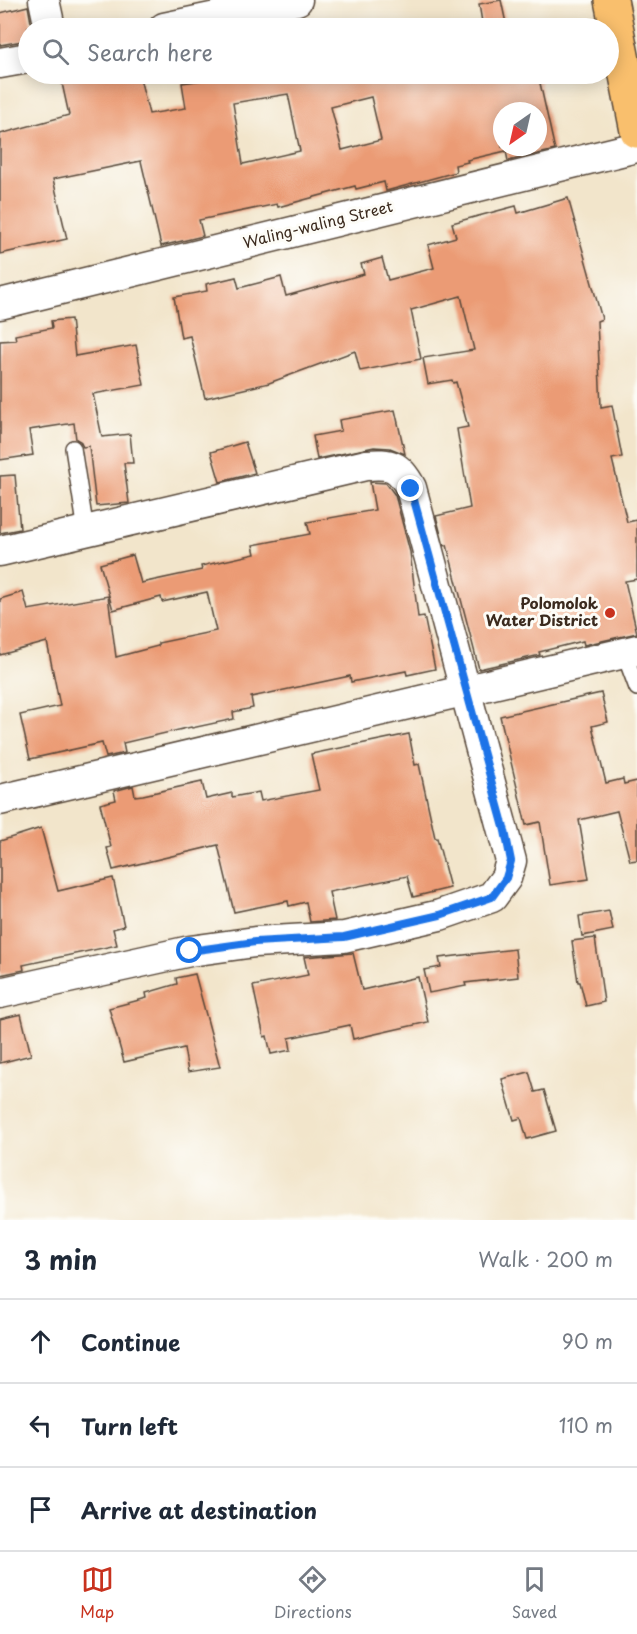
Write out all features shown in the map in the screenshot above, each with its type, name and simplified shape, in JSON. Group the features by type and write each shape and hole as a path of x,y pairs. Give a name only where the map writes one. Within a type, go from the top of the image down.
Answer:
{"highway":[{"path":"611,0 615,18"},
{"path":"619,40 637,131"}],"street":[{"path":"44,0 48,18"},
{"path":"197,18 234,7 297,0"},
{"path":"0,63 18,60"},
{"name":"Waling-waling Street","path":"0,304 637,147"},
{"path":"0,551 366,465 393,466 404,474 411,489 511,861 506,878 492,897 440,915 344,937 255,942 190,951 0,993"},
{"path":"0,800 631,651"}],"lane":[{"path":"73,448 86,531"},
{"path":"631,651 637,688"}],"building":[{"path":"501,0 505,18 481,18 479,4"},
{"path":"28,6 30,18 18,18 18,42 0,45 0,13"},
{"path":"62,84 142,84 149,114 186,108 182,84 540,84 544,102 493,102 493,154 455,165 456,172 386,191 384,182 356,189 355,186 278,207 277,204 199,220 203,236 161,246 141,161 53,179 67,239 0,254 0,134 69,115","holes":["288,94 300,151 243,164 233,103","371,97 381,140 342,150 331,107"]},
{"path":"547,114 555,150 547,152"},
{"path":"507,156 529,156 508,161"},
{"path":"568,198 602,319 597,321 601,407 612,405 622,457 612,459 627,522 637,520 637,579 625,581 637,633 584,645 583,641 539,652 540,655 479,669 447,545 444,546 436,516 470,508 457,429 468,427 456,382 453,383 452,380 428,384 423,358 474,350 461,296 411,310 421,359 360,371 355,351 269,383 205,398 190,336 181,338 174,297 207,291 206,284 236,277 239,288 281,277 286,296 364,274 361,264 382,258 388,280 434,268 428,245 456,237 452,223 516,206 518,213"},
{"path":"71,319 75,356 136,345 144,385 93,394 102,437 130,434 133,463 124,463 129,503 96,506 89,446 83,447 76,439 74,423 29,430 33,455 0,460 0,341 16,340 15,335 52,328 51,321"},
{"path":"395,410 405,454 390,448 374,447 317,459 313,436 341,431 339,420"},
{"path":"245,442 255,473 220,482 211,452"},
{"path":"15,475 20,529 0,533 0,476"},
{"path":"370,482 386,483 395,495 410,552 418,617 424,616 435,669 407,675 406,671 351,682 350,676 251,697 253,708 233,712 234,719 123,743 125,753 106,757 102,743 30,759 20,715 60,706 47,642 0,655 0,599 23,592 28,610 108,596 116,657 158,646 158,643 216,631 207,592 162,602 161,597 113,610 100,564 133,555 141,583 202,570 201,566 255,554 253,545 310,534 307,522 375,510"},
{"path":"601,693 608,722 592,726 606,783 623,779 624,784 637,781 637,860 630,861 617,811 579,820 589,879 550,885 540,822 526,825 500,716"},
{"path":"409,734 415,765 419,764 435,838 437,838 450,888 413,897 407,876 329,892 335,920 310,922 306,902 289,906 288,901 234,912 218,845 113,870 107,848 111,847 100,804 116,800 114,791 133,786 135,796 202,782 206,799 232,793 232,797 259,792 261,801 319,790 311,754"},
{"path":"41,828 58,891 113,878 124,926 113,929 117,945 23,965 24,970 0,975 0,841"},
{"path":"609,911 613,930 582,936 579,916"},
{"path":"595,938 604,1002 586,1006 580,982 578,982 572,941"},
{"path":"515,949 518,977 465,983 466,986 429,993 424,970 441,967 439,958"},
{"path":"353,953 362,990 418,977 428,1022 353,1039 350,1025 289,1038 291,1050 271,1054 267,1036 264,1037 253,986 308,975 304,957"},
{"path":"195,974 220,1067 188,1072 184,1048 124,1062 109,1008 147,998 146,993 177,984 176,978"},
{"path":"21,1014 31,1055 0,1063 0,1019"},
{"path":"529,1072 535,1092 544,1090 556,1131 527,1139 521,1118 514,1120 502,1079"}],"place":[{"name":"Polomolok Water District","path":"610,613"}],"route":[{"path":"190,951 255,942 344,937 440,915 492,897 506,878 511,861 505,831 411,489"}]}
